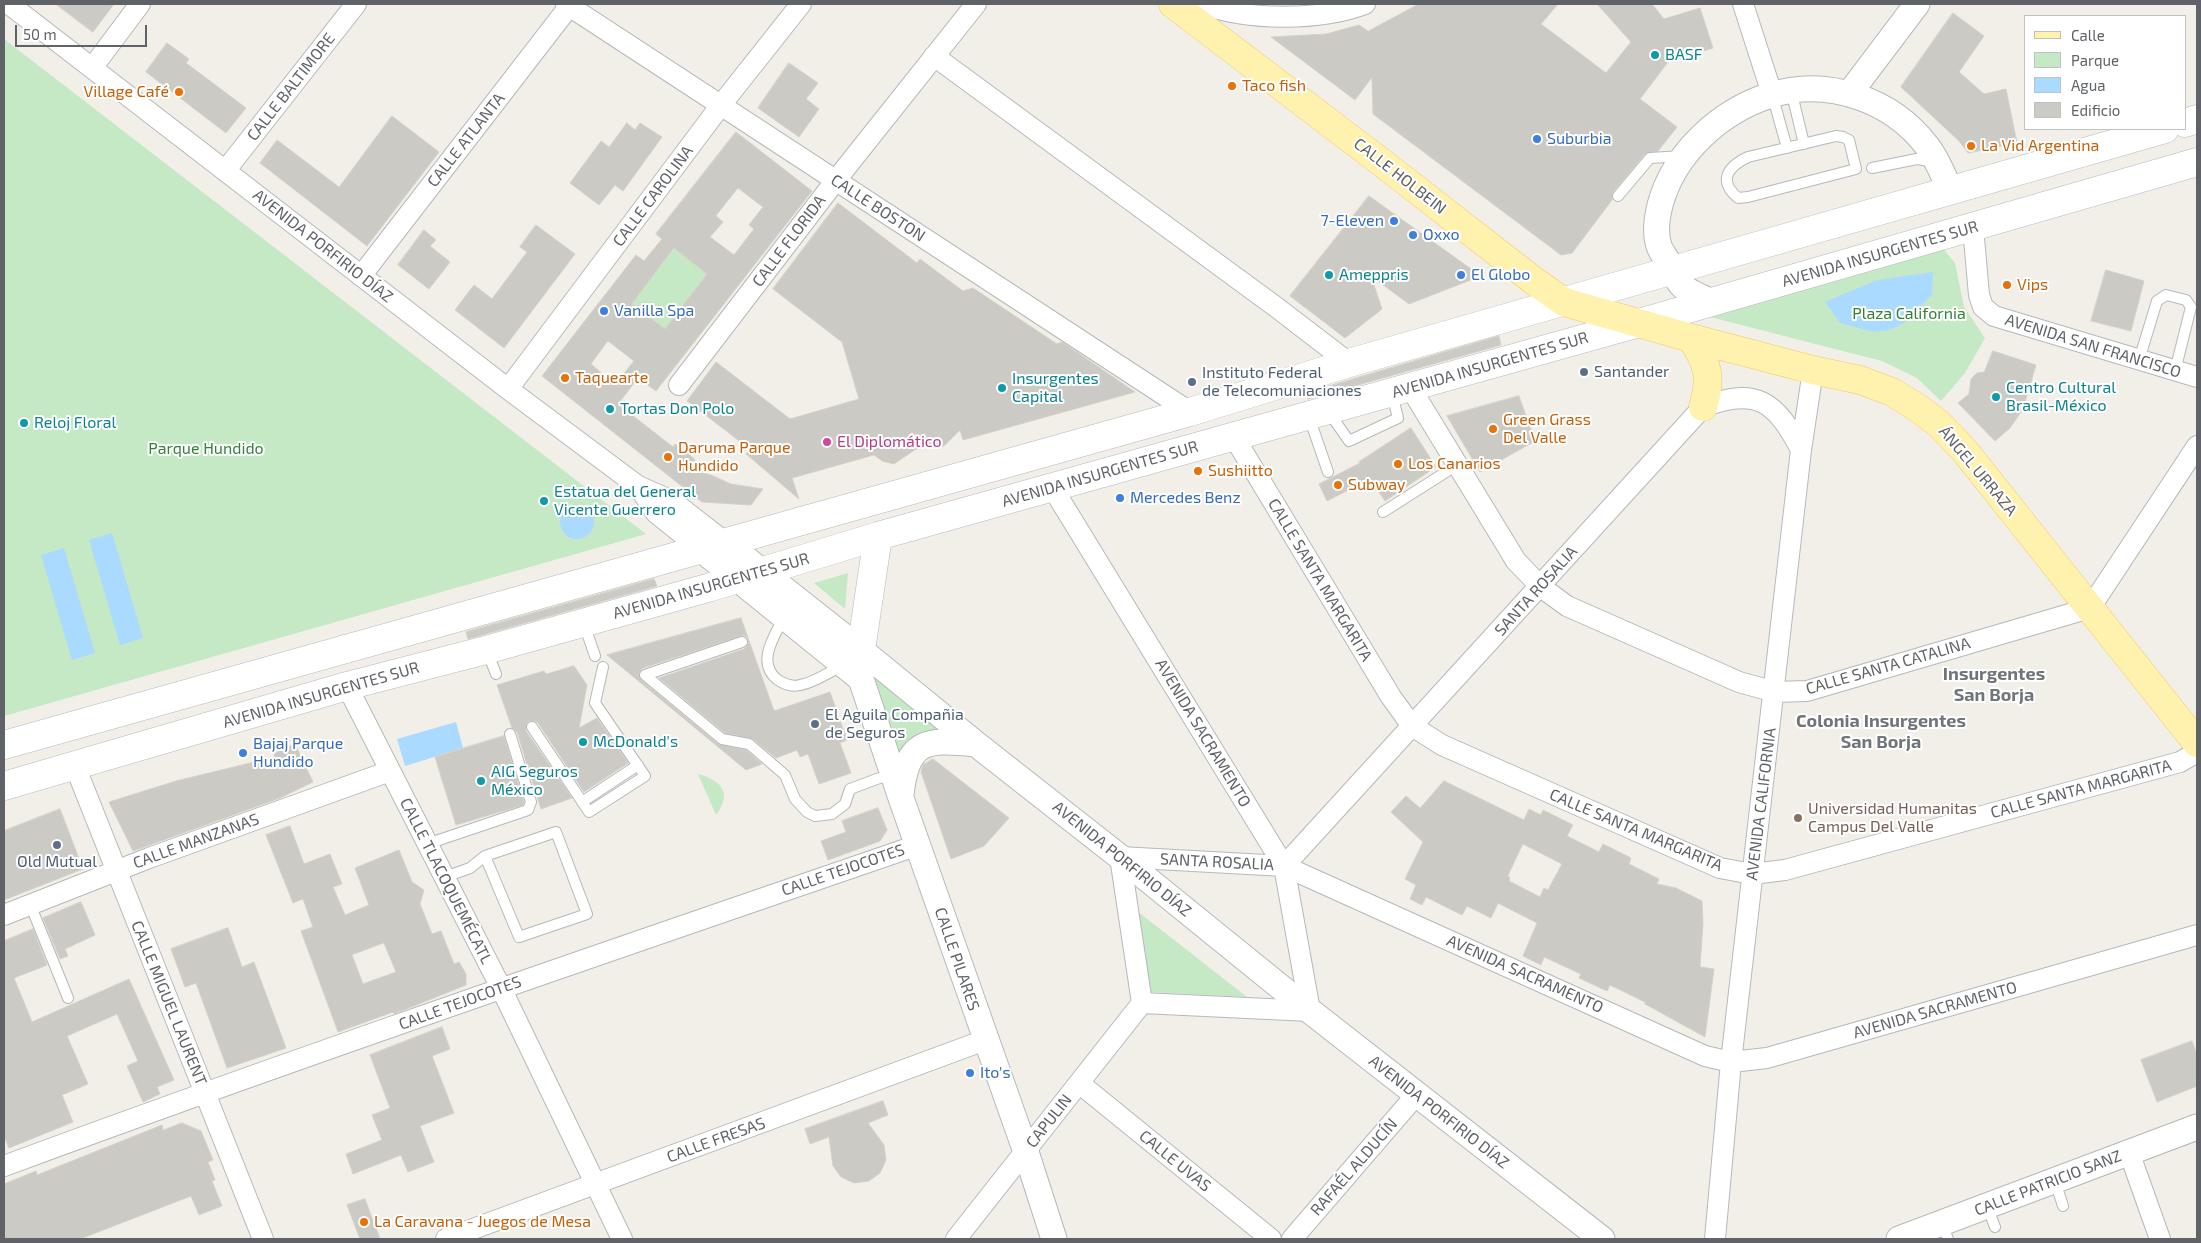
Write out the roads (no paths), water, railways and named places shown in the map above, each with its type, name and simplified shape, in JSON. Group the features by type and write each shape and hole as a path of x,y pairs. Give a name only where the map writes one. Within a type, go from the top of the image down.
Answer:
{"main road":[{"name":"CALLE HOLBEIN","path":"1173,4 1564,302 1639,323"},
{"path":"4,745 1190,412 1349,363 2160,130"},
{"name":"AVENIDA INSURGENTES SUR","path":"4,786 347,686 491,662 583,623 878,536 1639,323 2197,162"},
{"name":"ÁNGEL URRAZA","path":"1639,323 1813,370 1860,380 1892,392 1918,408 1939,424 1964,450 2197,742"},
{"path":"1691,338 1707,367 1709,380 1703,407"},
{"path":"856,664 878,536"}],"street":[{"name":"AVENIDA PORFIRIO DÍAZ","path":"9,4 508,389 638,486 656,513 714,547 856,664"},
{"path":"92,68 140,4"},
{"name":"CALLE BALTIMORE","path":"225,171 356,4"},
{"name":"CALLE BOSTON","path":"568,4 1190,412"},
{"name":"CALLE ATLANTA","path":"361,276 568,4"},
{"name":"CALLE CAROLINA","path":"508,389 721,105 801,4"},
{"name":"CALLE FLORIDA","path":"679,385 836,180 976,4"},
{"path":"1203,4 1215,8 1280,17 1348,10 1365,4"},
{"path":"1743,4 1782,92"},
{"path":"1849,94 1917,4"},
{"path":"934,56 1276,307 1349,363"},
{"path":"1712,302 1685,288 1673,270 1659,246 1657,218 1664,191 1674,168 1689,148 1727,115 1749,103 1782,92 1830,90 1849,94 1884,108 1915,132 1938,163 1950,190"},
{"name":"AVENIDA SAN FRANCISCO","path":"1973,227 1979,295 1983,307 1994,316 2197,377"},
{"name":"AVENIDA CALIFORNIA","path":"1716,1239 1731,1062 1775,692 1801,450 1813,370"},
{"name":"CALLE SANTA CATALINA","path":"1400,390 1457,465 1516,562 1541,587 1567,606 1739,682 1775,692 1807,691 2090,608"},
{"name":"SANTA ROSALIA","path":"1284,866 1541,587 1703,407 1733,397 1748,398 1765,404 1780,416 1790,429 1801,450"},
{"name":"CALLE SANTA MARGARITA","path":"1234,437 1386,689 1412,726 1442,745 1711,864 1752,874 1785,870 2180,762 2197,752"},
{"path":"2090,608 2197,446"},
{"name":"AVENIDA SACRAMENTO","path":"1052,487 1284,866 1705,1056 1731,1062 1767,1058 2197,935"},
{"name":"AVENIDA PORFIRIO DÍAZ","path":"750,575 784,616 976,744 1120,857 1310,1011 1602,1239"},
{"name":"CALLE PILARES","path":"856,664 985,1040 1026,1152 1054,1239"},
{"name":"CALLE TLACOQUEMÉCATL","path":"347,686 501,988 622,1239"},
{"path":"901,798 907,764 915,752 927,744 942,740 976,744"},
{"name":"CALLE MIGUEL LAURENT","path":"75,766 115,871 206,1092 262,1239"},
{"name":"CALLE MANZANAS","path":"4,915 115,871 390,771"},
{"name":"CALLE TEJOCOTES","path":"4,1166 206,1092 501,988 918,845"},
{"path":"1120,857 1142,1003 1310,1011"},
{"name":"SANTA ROSALIA","path":"1120,857 1284,866"},
{"name":"SANTA ROSALIA","path":"1284,866 1310,1011"},
{"name":"CAPULIN","path":"956,1239 1142,1003"},
{"name":"CALLE FRESAS","path":"446,1239 985,1040"},
{"name":"CALLE UVAS","path":"1080,1083 1272,1239"},
{"name":"RAFAÉL ALDUCÍN","path":"1292,1239 1417,1094"},
{"name":"CALLE PATRICIO SANZ","path":"1899,1239 1945,1231 1991,1217 2055,1180 2197,1127"},
{"path":"2129,1152 2160,1239"}],"lane":[{"path":"1782,92 1804,144"},
{"path":"1782,92 1787,148"},
{"path":"1836,136 1843,137 1852,146 1856,170 1738,198 1729,191 1726,180 1729,171 1737,162 1748,157 1787,148 1836,136"},
{"path":"1618,196 1650,158 1684,156"},
{"path":"1872,168 1917,159 1938,163"},
{"path":"2139,360 2157,301 2166,295 2186,300 2191,307 2176,371"},
{"path":"1318,413 1349,441 1398,418 1400,390"},
{"path":"1318,413 1328,472"},
{"path":"1383,512 1457,465"},
{"path":"784,616 767,655 767,664 775,678 790,686 799,686 856,664"},
{"path":"583,623 595,656"},
{"path":"742,642 645,675 722,739 750,744 785,775 800,807 815,816 824,816 839,810 844,804 850,789 894,773"},
{"path":"532,727 589,812 646,776 595,702 603,666"},
{"path":"428,844 528,810 530,802 510,734"},
{"path":"444,877 470,868 485,856 556,832 587,914 519,937 485,856"},
{"path":"30,904 68,998"},
{"path":"2055,1180 2063,1206"}],"water":[{"path":"1933,272 1932,295 1904,323 1890,330 1874,332 1840,323 1825,302 1877,280"},
{"path":"577,505 584,506 589,510 593,515 593,529 589,534 584,538 577,539 570,538 565,534 561,529 560,522 561,515 565,510 570,506"},
{"path":"112,533 143,638 120,645 89,540"},
{"path":"64,548 95,653 72,660 41,555"},
{"path":"456,722 463,748 405,766 397,739"}],"place":[{"name":"BASF","path":"1655,55"},
{"name":"Taco fish","path":"1232,86"},
{"name":"Village Café","path":"179,92"},
{"name":"Suburbia","path":"1537,139"},
{"name":"La Vid Argentina","path":"1971,146"},
{"name":"7-Eleven","path":"1394,221"},
{"name":"Oxxo","path":"1413,235"},
{"name":"Ameppris","path":"1329,275"},
{"name":"El Globo","path":"1461,275"},
{"name":"Vips","path":"2007,285"},
{"name":"Vanilla Spa","path":"604,311"},
{"name":"Santander","path":"1584,372"},
{"name":"Taquearte","path":"565,378"},
{"name":"Instituto Federal de Telecomuniaciones","path":"1192,382"},
{"name":"Insurgentes Capital","path":"1002,388"},
{"name":"Centro Cultural Brasil-México","path":"1996,397"},
{"name":"Tortas Don Polo","path":"610,409"},
{"name":"Reloj Floral","path":"24,423"},
{"name":"Green Grass Del Valle","path":"1493,429"},
{"name":"El Diplomático","path":"827,442"},
{"name":"Daruma Parque Hundido","path":"668,457"},
{"name":"Los Canarios","path":"1398,464"},
{"name":"Sushiitto","path":"1198,471"},
{"name":"Subway","path":"1338,485"},
{"name":"Mercedes Benz","path":"1120,498"},
{"name":"Estatua del General Vicente Guerrero","path":"544,501"},
{"name":"El Aguila Compañia de Seguros","path":"815,724"},
{"name":"McDonald's","path":"583,742"},
{"name":"Bajaj Parque Hundido","path":"243,753"},
{"name":"AIG Seguros México","path":"481,781"},
{"name":"Universidad Humanitas Campus Del Valle","path":"1798,818"},
{"name":"Old Mutual","path":"57,845"},
{"name":"Ito's","path":"970,1073"},
{"name":"La Caravana - Juegos de Mesa","path":"364,1222"}],"district":[{"name":"Insurgentes San Borja","path":"1994,684"},
{"name":"Colonia Insurgentes San Borja","path":"1881,731"}],"park label":[{"name":"Plaza California","path":"1909,314"},
{"name":"Parque Hundido","path":"206,449"}]}
